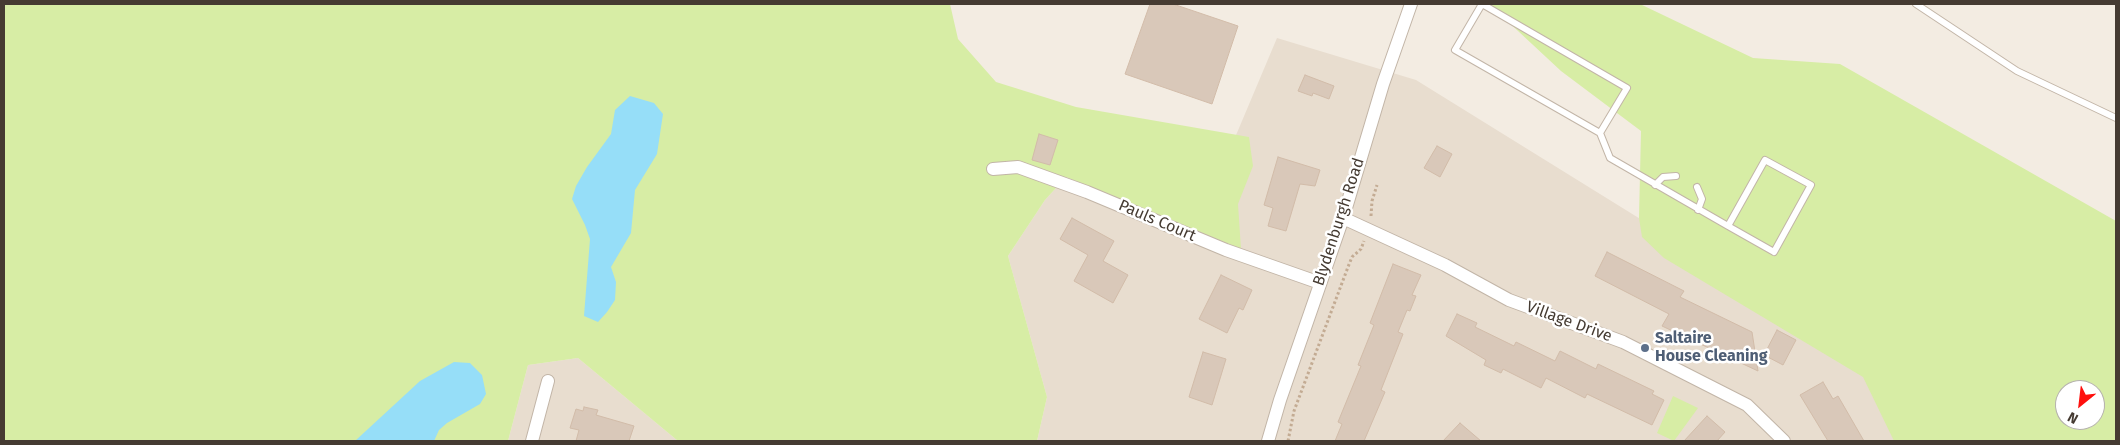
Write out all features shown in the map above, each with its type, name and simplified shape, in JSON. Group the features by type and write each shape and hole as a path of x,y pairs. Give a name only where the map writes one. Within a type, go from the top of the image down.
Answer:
{"street":[{"name":"Blydenburgh Road","path":"1268,441 1280,400 1343,218 1382,84 1411,4"},
{"name":"Pauls Court","path":"993,169 1018,167 1087,192 1226,250 1320,283"},
{"name":"Village Drive","path":"1343,218 1445,265 1509,300 1623,342 1641,351 1747,405 1784,441"},
{"path":"532,441 548,381"}],"lane":[{"path":"1600,133 1627,88 1482,4 1456,50 1600,133 1610,158 1698,210 1774,252 1811,185 1765,160 1728,226"},
{"path":"1916,4 2017,71 2116,118"},
{"path":"1655,185 1663,177 1676,176"},
{"path":"1697,187 1702,199 1698,210"}],"path":[{"path":"1288,441 1294,411 1348,267 1352,257 1364,242 1372,215 1372,201 1377,185"}],"shaded area":[{"path":"1277,38 1416,80 1876,365 1916,441 1037,441 1047,397 1008,256 1045,200 1066,177 1196,230"},
{"path":"578,358 678,441 508,441 528,365"}],"green space":[{"path":"4,4 950,4 958,39 996,82 1076,107 1249,137 1253,166 1238,204 1241,249 1066,177 1045,200 1008,256 1047,397 1037,441 678,441 578,358 528,365 508,441 4,441"},
{"path":"1489,4 1640,4 1753,58 1840,64 2116,221 2116,441 1894,441 1863,377 1664,258 1642,237 1639,218 1641,131 1561,71"},
{"path":"1673,396 1698,408 1674,441 1657,433"}],"water":[{"path":"630,96 654,103 663,114 657,154 635,190 631,233 611,267 616,282 615,300 598,322 584,316 590,239 572,199 576,186 587,167 611,134 615,110"},
{"path":"454,362 470,363 482,375 486,394 480,404 447,423 439,430 434,441 355,441 420,381"}],"building":[{"path":"1150,4 1173,4 1238,26 1212,104 1125,74"},
{"path":"1305,75 1334,86 1329,99 1313,93 1312,96 1298,91"},
{"path":"1039,134 1058,140 1050,165 1032,160"},
{"path":"1437,146 1452,154 1440,177 1424,168"},
{"path":"1278,157 1320,170 1315,186 1300,184 1286,231 1268,226 1273,208 1264,205"},
{"path":"1072,218 1114,241 1103,261 1128,275 1113,303 1074,281 1088,255 1060,239"},
{"path":"1607,252 1684,291 1680,297 1752,332 1758,371 1662,326 1669,314 1595,276"},
{"path":"1393,264 1421,275 1412,295 1416,296 1410,311 1407,310 1398,332 1403,334 1381,390 1385,392 1364,441 1335,441 1342,424 1338,422 1361,366 1358,365 1374,325 1370,323"},
{"path":"1221,275 1252,290 1243,310 1239,308 1227,333 1199,319"},
{"path":"1457,314 1477,323 1475,327 1514,346 1516,342 1555,361 1560,351 1596,369 1598,364 1654,391 1652,394 1664,400 1652,425 1587,394 1585,398 1546,378 1541,388 1503,369 1501,373 1484,365 1486,360 1446,336"},
{"path":"1777,330 1796,340 1783,365 1764,355"},
{"path":"1203,352 1226,359 1212,405 1189,397"},
{"path":"1823,382 1833,399 1838,396 1864,441 1828,441 1800,395"},
{"path":"584,407 598,410 596,415 634,426 629,441 576,441 579,430 570,428 576,409 583,411"},
{"path":"1707,416 1725,432 1717,441 1684,441"},
{"path":"1460,423 1481,441 1443,441"}],"place":[{"name":"Saltaire House Cleaning","path":"1645,348"}]}
